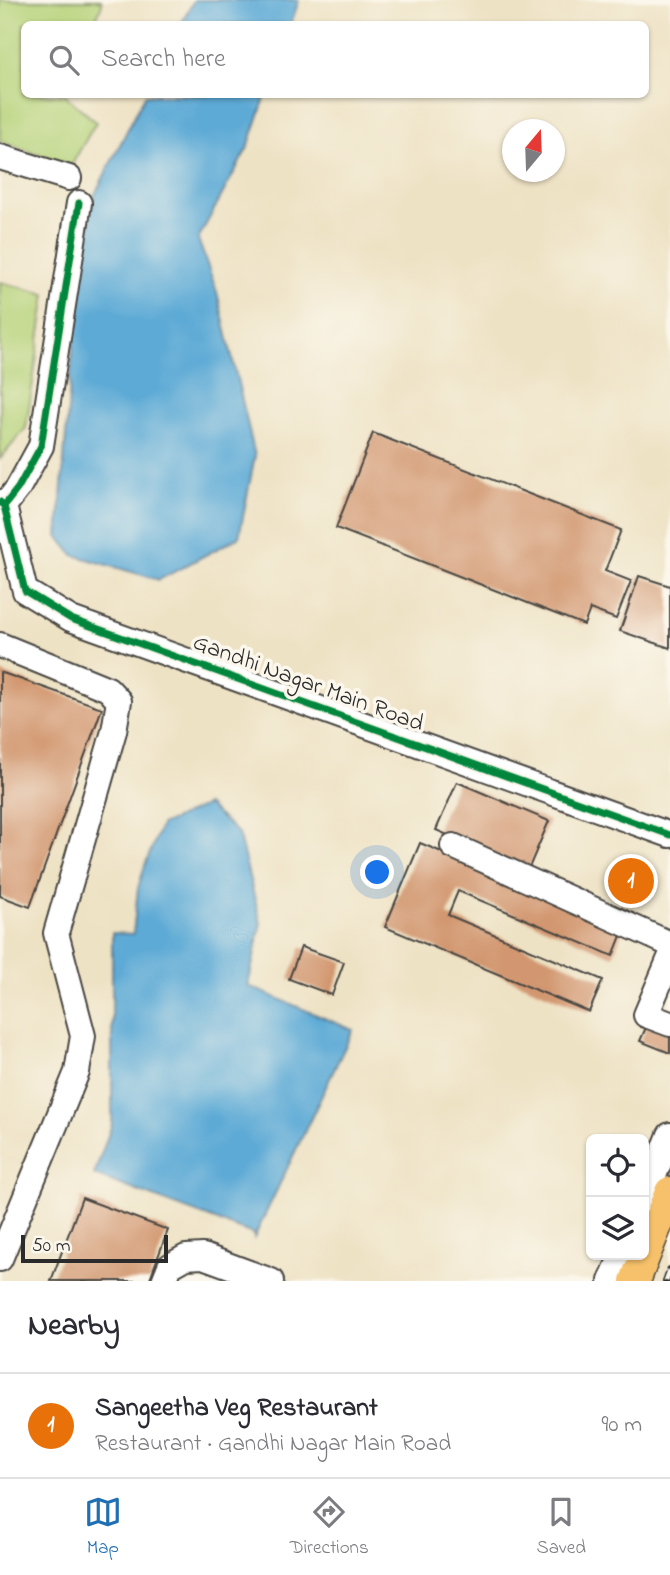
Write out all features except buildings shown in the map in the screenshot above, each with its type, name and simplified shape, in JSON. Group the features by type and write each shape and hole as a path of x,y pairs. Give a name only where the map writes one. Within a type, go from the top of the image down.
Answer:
{"main road":[{"path":"635,1281 670,1192"}],"street":[{"path":"0,157 69,178"},
{"path":"2,504 18,488 41,446 79,203"},
{"name":"Gandhi Nagar Main Road","path":"2,504 25,591 71,618 670,835"},
{"path":"0,645 108,688 119,701 114,731 56,933 83,1036 76,1072 0,1259"},
{"path":"453,846 670,944"},
{"path":"670,958 646,1015 670,1024"},
{"path":"646,1197 670,1135"},
{"path":"164,1281 170,1266 186,1257 203,1256 271,1281"},
{"path":"611,1281 620,1260"}],"green space":[{"path":"0,0 101,0 95,21 21,21 21,98 68,98 96,122 71,166 0,141"},
{"path":"0,282 46,294 26,428 0,459"}],"water":[{"path":"194,0 299,0 292,21 183,21"},
{"path":"143,98 265,98 248,147 198,239 217,292 255,456 239,537 159,580 73,555 58,536 77,294 94,196"},
{"path":"207,805 238,833 261,923 248,986 353,1030 254,1238 253,1234 94,1175 112,1124 112,933 133,934 138,888 161,825"}],"railway":[{"path":"666,1281 670,1270"}],"cycle path":[{"path":"4,506 18,488 41,446 79,203"},
{"path":"0,502 4,506 25,591 71,619 670,835"}],"place":[{"name":"Sangeetha Veg Restaurant","path":"631,881"}]}
